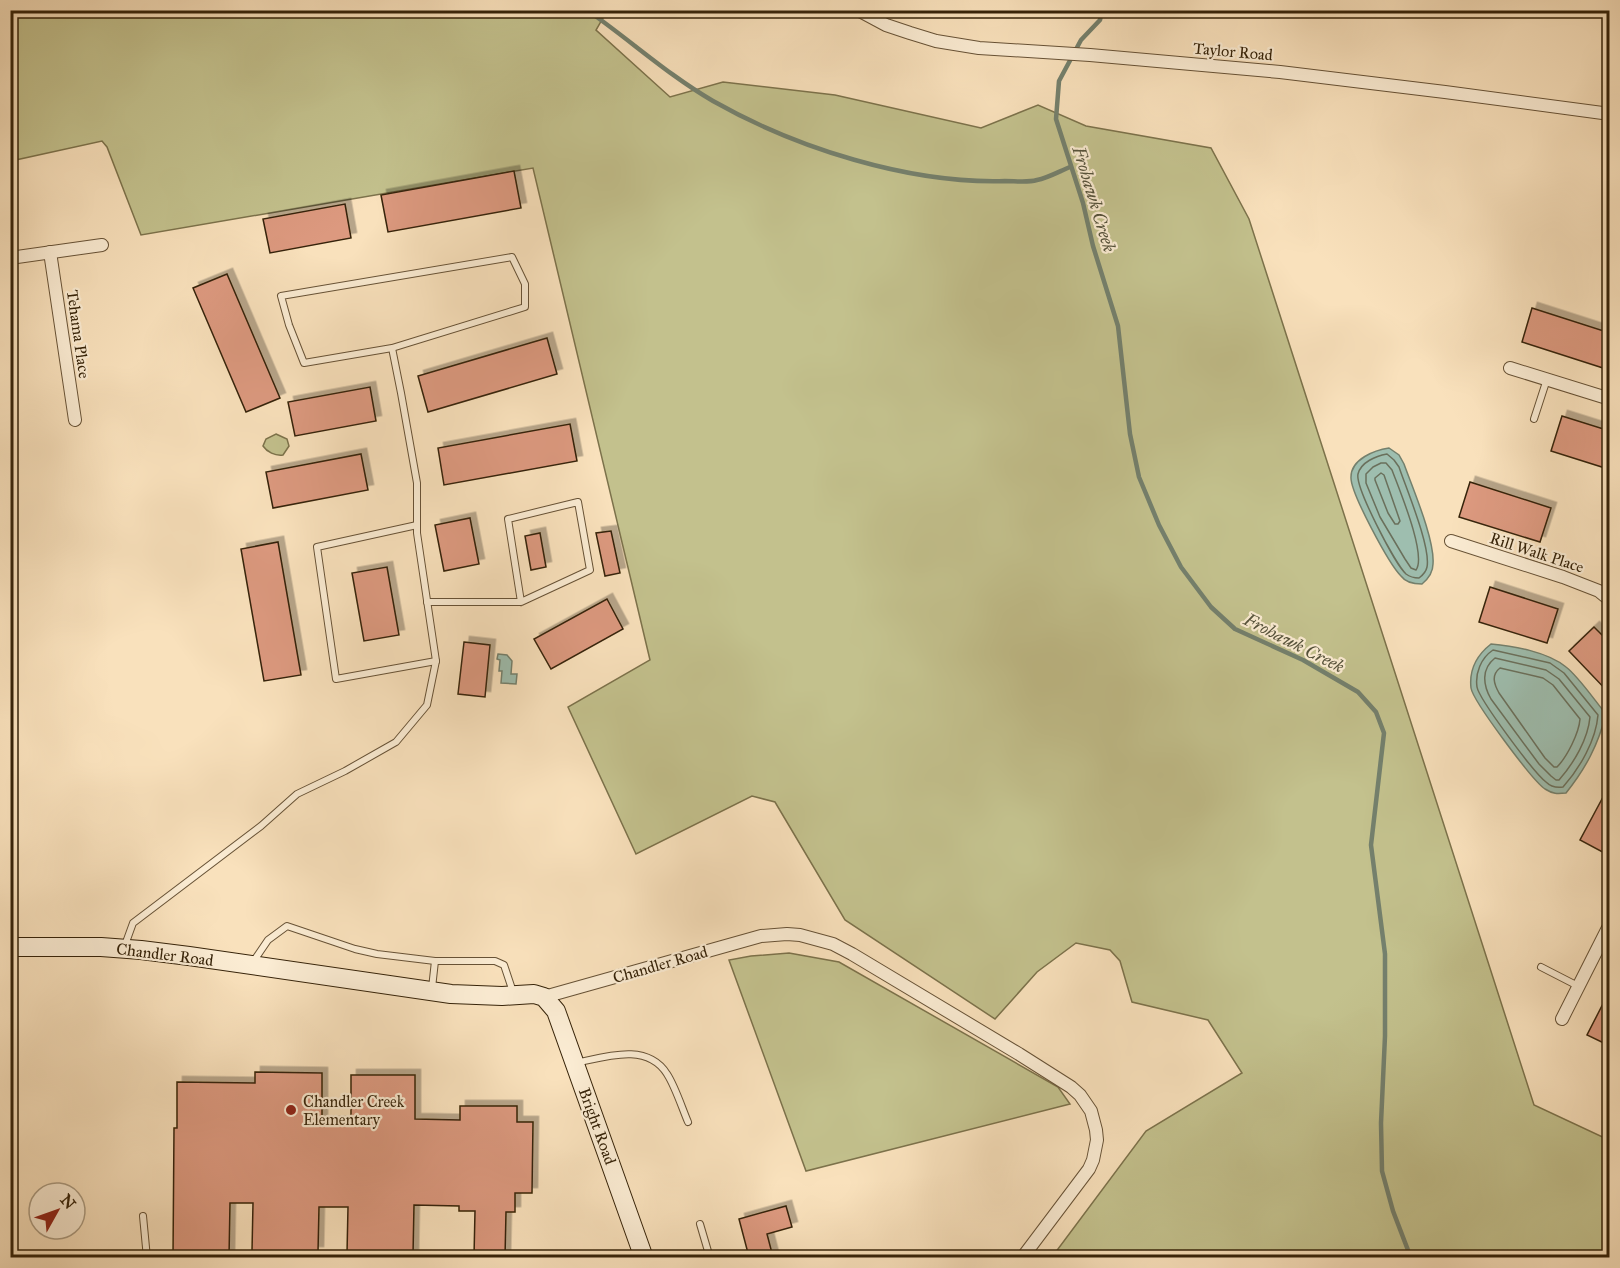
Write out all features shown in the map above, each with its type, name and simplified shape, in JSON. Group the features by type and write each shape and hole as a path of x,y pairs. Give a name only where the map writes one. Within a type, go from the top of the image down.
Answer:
{"street":[{"name":"Taylor Road","path":"858,10 886,25 936,41 979,48 1057,52 1280,72 1610,114"},
{"path":"10,258 102,245"},
{"name":"Tehama Place","path":"50,252 75,420"},
{"path":"1510,368 1610,399"},
{"name":"Rill Walk Place","path":"1451,541 1563,577 1599,591 1610,600"},
{"path":"1562,1019 1610,924"},
{"name":"Chandler Road","path":"10,947 124,949 189,956 431,992 478,996 534,994 544,998 761,936 800,935 827,942 852,954 1028,1059 1071,1087 1085,1102 1094,1119 1096,1130 1097,1140 1093,1160 1082,1179 1022,1257"},
{"name":"Bright Road","path":"544,998 556,1011 644,1257"}],"lane":[{"path":"512,257 525,284 525,307 392,348 304,363 289,325 281,296 512,257"},
{"path":"124,949 134,923 261,826 297,794 345,771 396,742 427,705 436,661 417,533 417,483 392,348"},
{"path":"1534,419 1546,379"},
{"path":"427,602 521,602 590,570 578,502 508,519 521,602"},
{"path":"417,525 317,547 320,569 336,679 436,661"},
{"path":"251,965 268,940 287,926 377,954 435,961 495,961 504,965 514,995"},
{"path":"431,992 435,961"},
{"path":"1540,967 1578,986"},
{"path":"575,1063 628,1053 657,1063 667,1074 688,1122"},
{"path":"143,1216 147,1257"},
{"path":"700,1224 710,1257"}],"shaded area":[{"path":"10,11 607,11 596,30 670,97 723,82 835,95 981,128 1038,105 1086,126 1211,148 1249,219 1534,1105 1609,1140 1609,1257 1052,1257 1146,1131 1242,1073 1208,1020 1132,1002 1120,961 1110,950 1076,943 1037,972 995,1019 845,920 775,802 752,796 636,854 568,707 650,660 533,168 141,235 107,147 102,141 11,161"},
{"path":"276,434 287,439 289,446 283,455 271,453 263,446 266,439"},
{"path":"789,953 839,962 1058,1087 1070,1104 806,1171 729,960"}],"water":[{"path":"1389,448 1399,455 1404,464 1431,542 1433,567 1430,576 1422,584 1408,582 1395,569 1371,528 1352,485 1352,471 1359,460 1371,453"},
{"path":"1491,644 1530,651 1559,662 1576,677 1606,714 1591,756 1566,793 1550,792 1538,783 1504,740 1474,696 1471,688 1473,669 1478,658"},
{"path":"498,654 507,655 512,661 511,674 517,674 516,684 501,683 502,671 499,671"}],"building":[{"path":"514,171 521,208 388,232 381,195"},
{"path":"345,204 351,238 270,253 263,219"},
{"path":"227,274 280,398 246,412 193,288"},
{"path":"1532,308 1610,333 1610,346 1603,368 1522,342"},
{"path":"547,338 557,374 428,412 418,376"},
{"path":"370,387 376,421 295,436 288,402"},
{"path":"1562,416 1610,431 1610,454 1605,468 1551,451"},
{"path":"570,424 577,461 444,485 438,448"},
{"path":"361,454 368,490 273,508 266,472"},
{"path":"1470,482 1551,508 1540,542 1459,517"},
{"path":"470,518 479,564 444,571 435,525"},
{"path":"611,531 620,573 605,576 596,533"},
{"path":"540,533 546,567 531,570 525,536"},
{"path":"278,542 301,675 264,681 241,549"},
{"path":"387,567 399,635 364,641 352,573"},
{"path":"1490,587 1558,609 1547,643 1479,622"},
{"path":"607,599 623,629 551,669 534,639"},
{"path":"1594,627 1610,643 1610,694 1569,651"},
{"path":"464,642 490,645 485,697 458,694"},
{"path":"1610,784 1610,856 1580,840"},
{"path":"1610,990 1610,1046 1587,1035"},
{"path":"255,1072 322,1073 322,1122 351,1122 351,1075 415,1075 415,1119 460,1120 460,1106 517,1106 517,1122 533,1122 532,1193 515,1193 515,1212 506,1212 505,1257 474,1257 475,1211 459,1211 459,1206 414,1205 413,1255 347,1254 348,1207 319,1207 318,1252 252,1251 253,1203 230,1203 229,1257 173,1257 174,1128 177,1128 177,1082 255,1083"},
{"path":"786,1206 792,1227 767,1234 773,1257 749,1257 739,1219"}],"waterway":[{"path":"587,10 680,80 713,101 780,134 817,148 892,169 968,180 1033,181 1070,167"},
{"name":"Frohawk Creek","path":"1102,10 1100,20 1081,40 1059,81 1056,119 1118,326 1130,434 1139,477 1159,525 1181,567 1211,607 1235,629 1303,660 1358,692 1376,712 1384,733 1371,845 1385,954 1382,1171 1393,1211 1411,1258"}],"place":[{"name":"Chandler Creek Elementary","path":"291,1110"}]}
